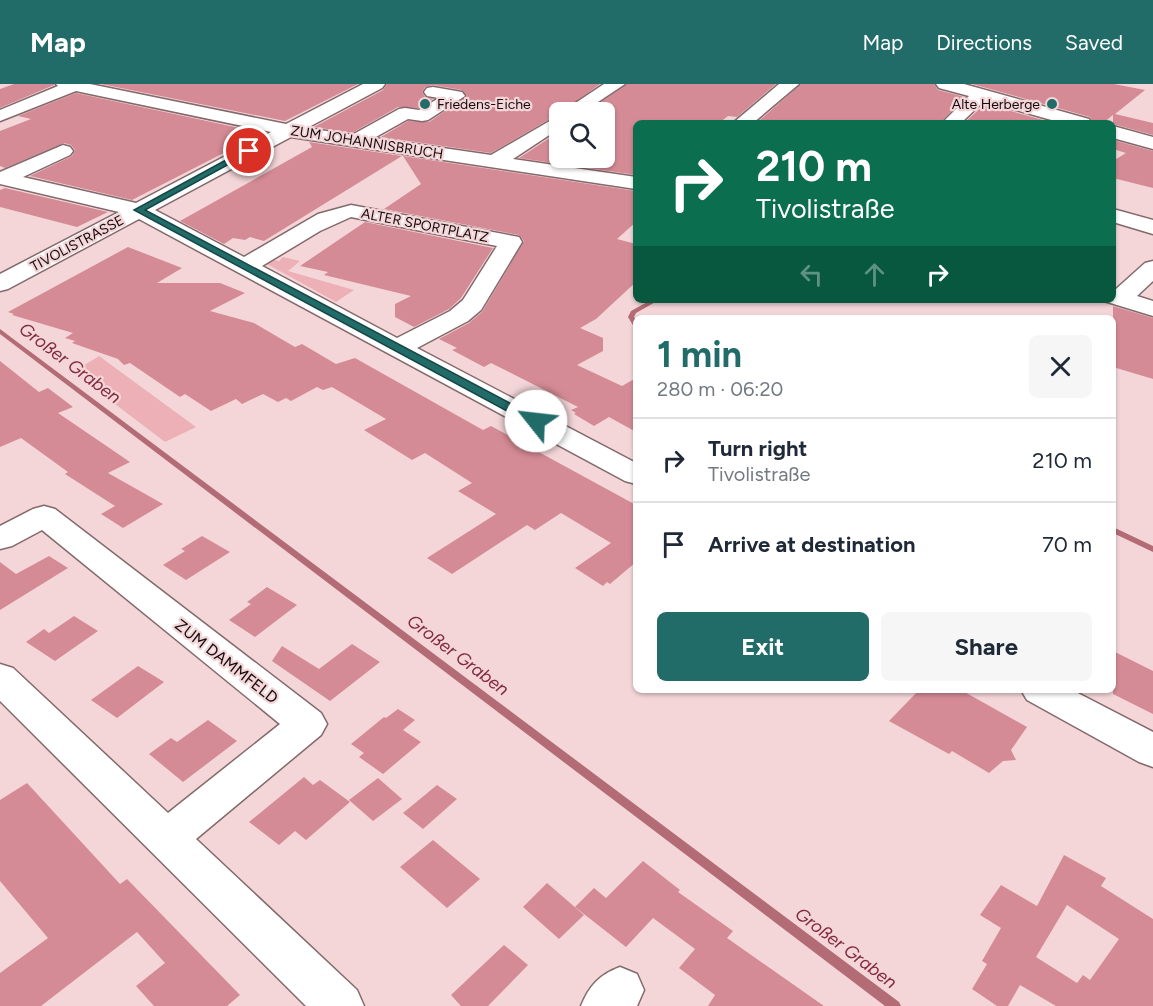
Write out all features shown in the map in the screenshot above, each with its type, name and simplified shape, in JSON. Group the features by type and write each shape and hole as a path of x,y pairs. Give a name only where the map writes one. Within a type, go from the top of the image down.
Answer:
{"street":[{"name":"TIVOLISTRASSE","path":"0,284 376,84"},
{"path":"587,102 616,84"},
{"path":"746,120 790,84"},
{"path":"945,84 1072,120"},
{"name":"ZUM JOHANNISBRUCH","path":"69,85 288,130 633,183"},
{"path":"0,116 69,85"},
{"path":"355,141 405,113 422,116 456,96 433,92"},
{"path":"954,120 981,94"},
{"path":"494,162 549,127"},
{"path":"1116,133 1153,143"},
{"path":"1,178 63,151"},
{"path":"1,178 138,210 633,473"},
{"name":"ALTER SPORTPLATZ","path":"244,266 265,257 329,217 344,212 363,212 511,242"},
{"path":"1116,216 1153,227"},
{"name":"ALTER SPORTPLATZ","path":"399,347 459,316 472,305 523,220"},
{"path":"1117,297 1153,268"},
{"path":"1117,297 1153,309"},
{"name":"ZUM DAMMFELD","path":"0,539 44,516 307,724 167,838"},
{"path":"0,678 340,1006"},
{"path":"1046,693 1153,751"}],"shaded area":[{"path":"283,257 300,261 288,271 354,290 336,302 265,263 269,259 279,261"},
{"path":"99,356 196,427 165,442 73,372"}],"building":[{"path":"14,84 54,85 0,108 0,89"},
{"path":"101,84 358,84 285,121"},
{"path":"387,84 600,84 575,102 549,102 549,119 491,153 381,137 408,121 429,122 467,96 462,90 433,85 425,87 422,92 425,97 433,99 419,108 398,107 352,133 314,127 383,90"},
{"path":"627,84 776,84 737,117 728,116 723,120 633,120 633,175 588,168 615,168 615,102 601,102"},
{"path":"801,84 934,84 938,90 965,97 943,120 760,120"},
{"path":"972,84 1114,84 1145,90 1115,114 1153,123 1153,135 1116,125 1113,115 1107,120 1092,120 1090,117"},
{"path":"76,93 263,133 132,200 30,176 72,156 75,150 71,145 64,143 5,168 0,166 0,131 31,119 18,116"},
{"path":"985,104 1043,120 967,120"},
{"path":"549,138 549,162 519,158"},
{"path":"1116,141 1153,151 1153,188 1116,179 1116,159 1126,153 1116,150"},
{"path":"309,142 402,156 264,241 250,237 245,240 233,238 224,244 180,221 312,147"},
{"path":"403,156 633,191 633,225 617,239 633,243 633,285 596,319 580,328 603,338 603,351 577,365 622,386 633,380 633,430 609,417 594,426 571,410 578,407 491,363 484,367 452,350 457,348 439,339 469,323 482,312 524,241 519,235 384,209 421,184"},
{"path":"5,188 108,212 77,227 0,207 0,190"},
{"path":"365,222 493,248 461,298 449,309 414,327 395,317 395,304 411,296 324,275 328,272 300,266"},
{"path":"128,247 182,268 157,283 220,283 245,293 210,311 254,323 295,347 302,344 336,364 355,358 483,430 491,426 633,503 633,565 610,584 607,582 603,586 575,568 611,543 561,513 535,530 527,525 452,574 427,558 496,514 458,491 472,483 425,453 412,460 364,430 386,419 332,387 323,390 317,387 291,401 286,398 278,402 263,394 242,404 236,399 211,411 185,394 180,397 130,363 124,365 118,359 72,343 75,341 65,338 73,333 8,312"},
{"path":"1113,306 1153,318 1153,379 1116,368 1116,315 1113,315"},
{"path":"0,361 39,392 48,388 73,407 58,413 130,462 108,473 163,504 123,528 101,514 115,506 65,474 68,472 21,438 0,447"},
{"path":"202,536 230,552 186,580 163,565 185,551 181,549"},
{"path":"49,556 68,568 0,610 0,562 16,574"},
{"path":"267,587 297,605 255,637 229,620 251,604 247,602"},
{"path":"74,616 98,631 55,661 26,642 44,629 49,633"},
{"path":"352,644 380,662 330,701 272,661 282,646 319,669"},
{"path":"1116,652 1153,671 1153,714 1113,694 1116,693"},
{"path":"138,666 164,682 117,718 91,700"},
{"path":"916,693 966,693 1027,727 1011,750 1016,760 1003,761 989,773 952,751 949,754 889,721"},
{"path":"398,709 415,720 403,730 421,742 383,774 359,757 364,753 351,744 384,717 386,718"},
{"path":"208,720 237,741 183,782 149,754 171,738 177,742"},
{"path":"304,777 313,785 320,780 350,802 306,840 295,831 279,845 249,822"},
{"path":"378,778 402,799 373,821 349,800"},
{"path":"27,783 120,884 127,879 240,995 227,1006 154,1006 136,986 165,963 137,932 41,1006 0,1006 0,973 48,938 0,881 0,800"},
{"path":"437,785 457,799 423,829 403,813"},
{"path":"433,840 480,879 447,908 400,867"},
{"path":"1064,855 1106,878 1101,886 1153,919 1153,1006 1056,1006 1020,985 1008,1006 997,1006 972,989 987,964 982,961 1001,928 980,915 1001,885 1037,906","holes":["1067,905 1119,939 1090,980 1083,975 1077,983 1036,957"]},
{"path":"643,861 680,890 678,892 733,931 727,938 824,1006 708,1006 715,995 679,968 695,949 653,918 626,947 575,907 594,888 606,898"},
{"path":"547,883 584,915 559,939 523,907"},
{"path":"504,945 528,965 488,1006 461,1006 451,995"}],"waterway":[{"path":"633,321 631,317 633,312 650,303"},
{"name":"Großer Graben","path":"0,331 895,1006"},
{"path":"1116,531 1153,549"}],"place":[{"name":"Friedens-Eiche","path":"425,104"},
{"name":"Alte Herberge","path":"1052,104"}],"route":[{"path":"249,151 138,210 536,421"}]}
